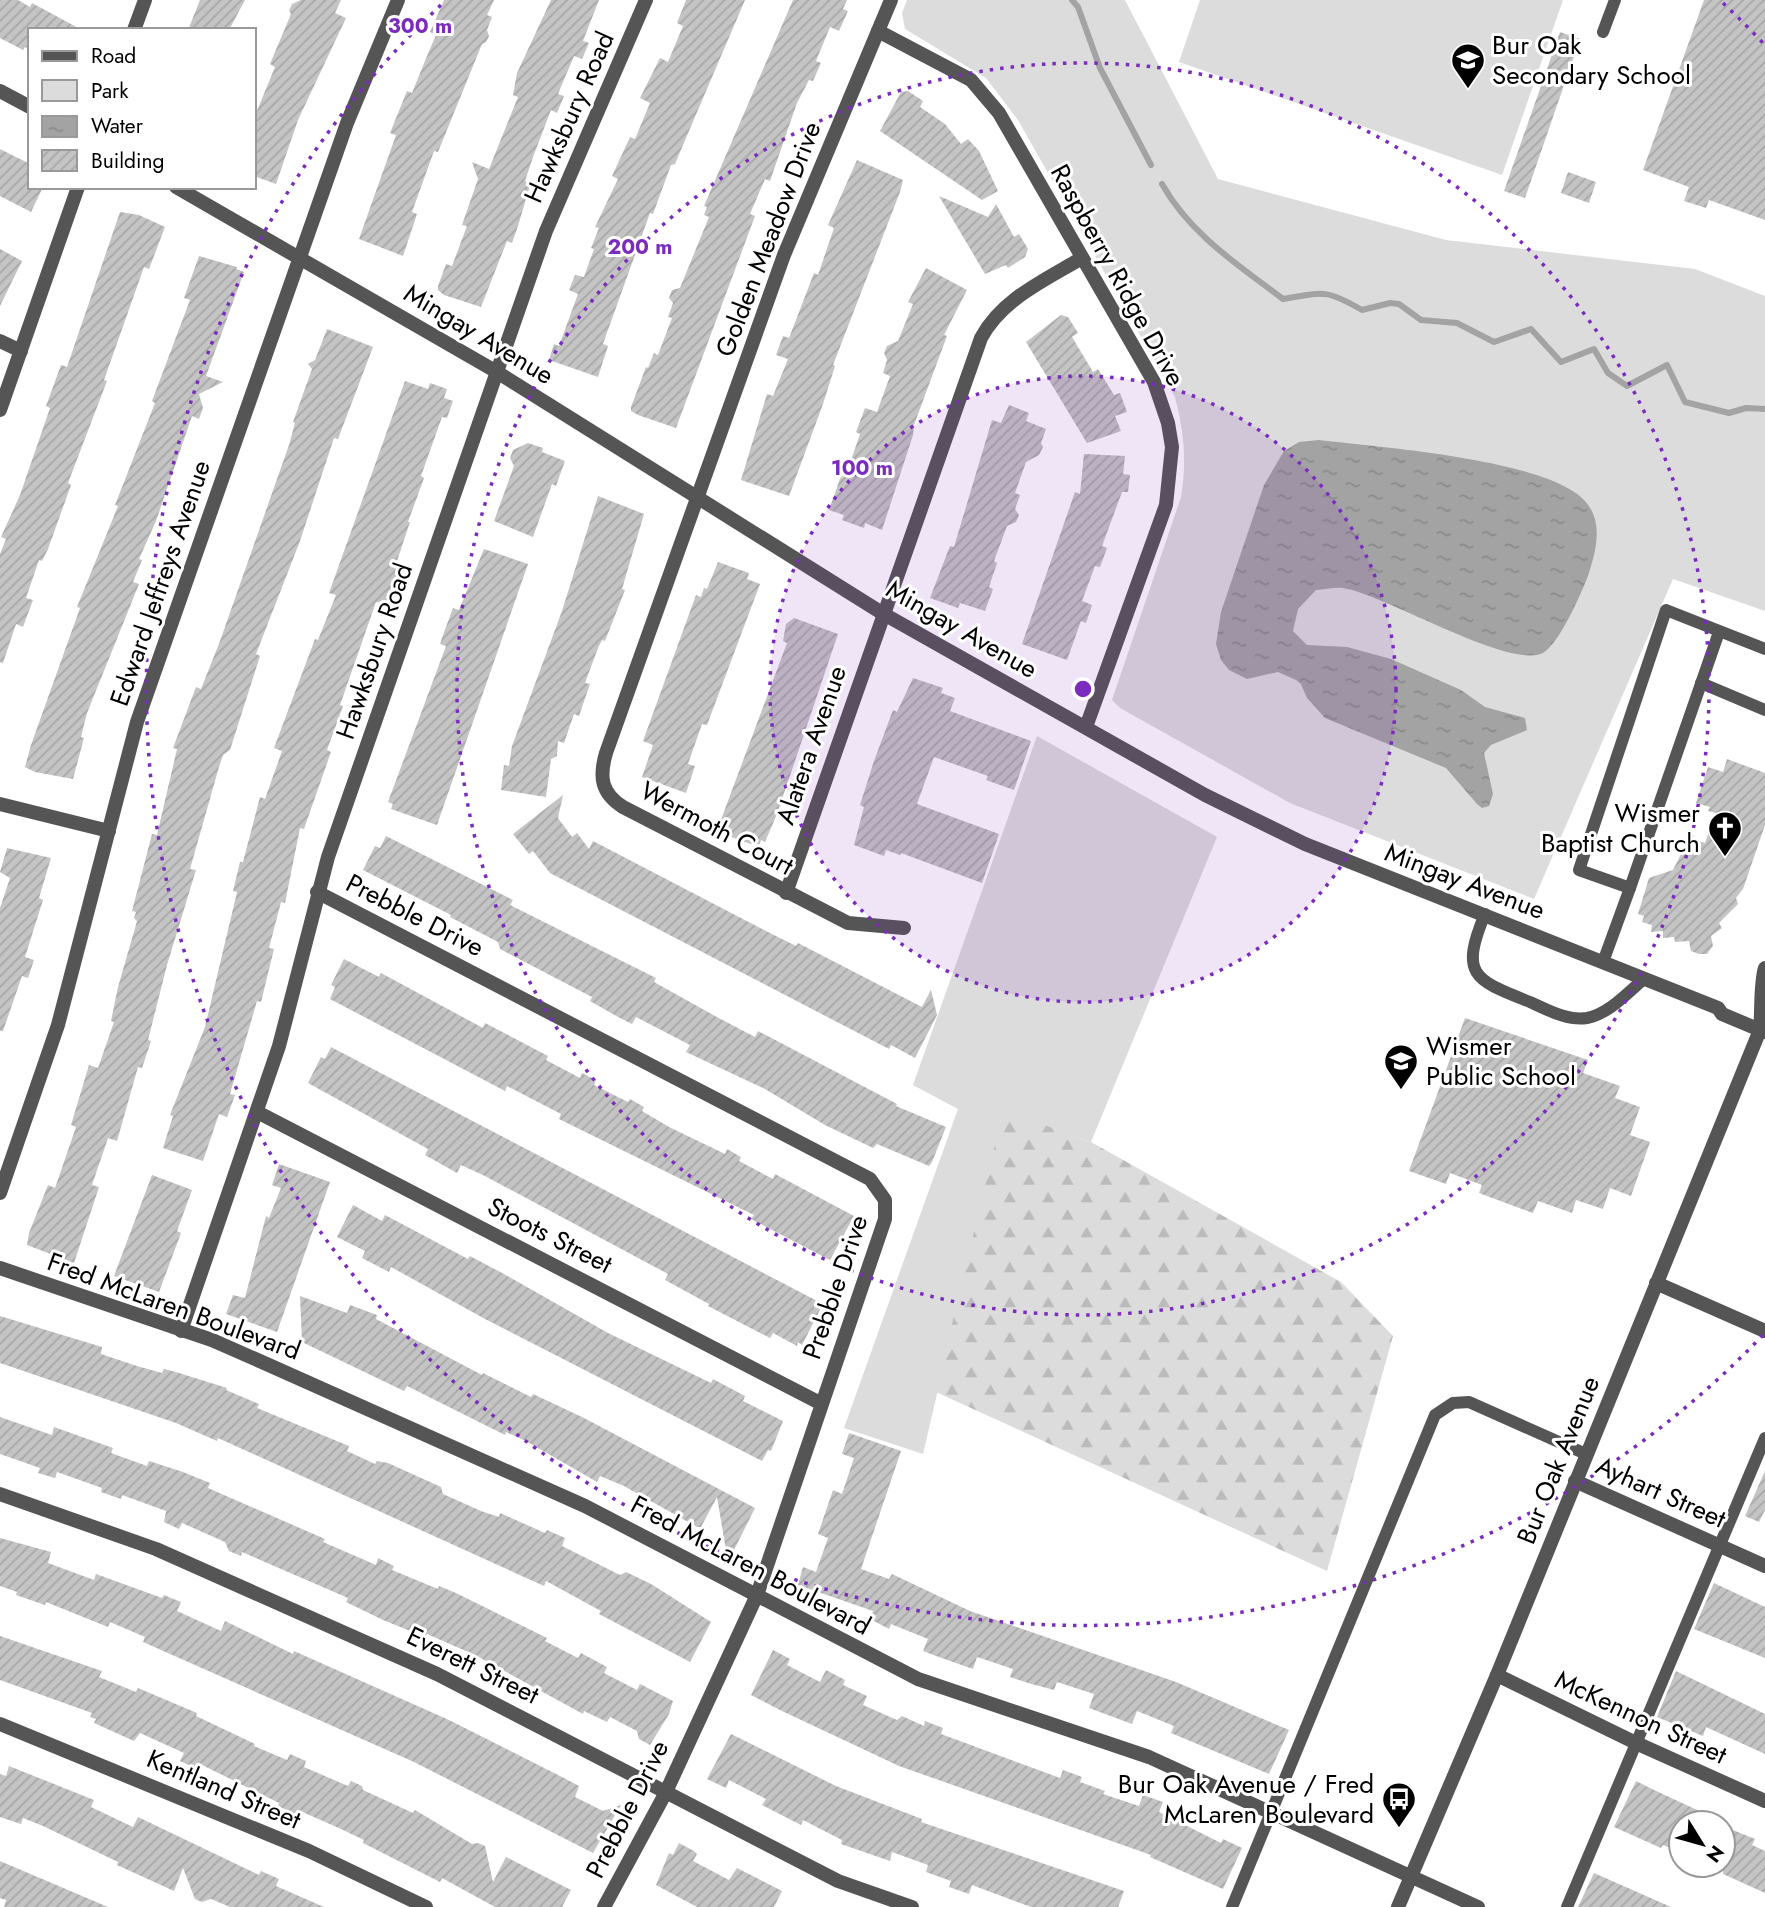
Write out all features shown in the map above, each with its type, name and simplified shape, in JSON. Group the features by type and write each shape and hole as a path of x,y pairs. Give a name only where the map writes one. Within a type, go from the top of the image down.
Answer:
{"street":[{"path":"135,28 145,0"},
{"name":"Edward Jeffreys Avenue","path":"0,1193 58,1025 137,722 347,123 398,0"},
{"name":"Hawksbury Road","path":"181,1331 279,1046 317,892 546,231 646,0"},
{"name":"Golden Meadow Drive","path":"697,498 784,255 891,0"},
{"name":"Raspberry Ridge Drive","path":"878,31 971,80 999,113 1154,382 1168,423 1172,447 1166,505 1087,727"},
{"path":"0,91 28,106"},
{"path":"0,410 77,189"},
{"name":"Mingay Avenue","path":"179,189 497,372 882,613 1262,824 1718,1008 1722,1014 1763,1029"},
{"name":"Alatera Avenue","path":"786,893 882,613 981,338 991,321 1016,299 1082,258"},
{"path":"0,341 21,351"},
{"name":"Wermoth Court","path":"697,498 606,753 602,782 613,800 623,807 848,923 904,928"},
{"path":"0,804 109,831"},
{"name":"Prebble Drive","path":"317,892 870,1179 885,1200 885,1219 820,1403 757,1595 665,1794 604,1907"},
{"name":"Bur Oak Avenue","path":"1398,1907 1497,1675 1656,1283 1763,1029 1764,992 1761,979 1765,968"},
{"name":"Stoots Street","path":"257,1112 820,1403"},
{"name":"Fred McLaren Boulevard","path":"0,1268 212,1340 585,1506 918,1679 1149,1757 1410,1879 1478,1907"},
{"path":"1656,1283 1765,1331"},
{"name":"Ayhart Street","path":"1576,1481 1765,1566"},
{"name":"Everett Street","path":"0,1494 156,1549 437,1674 838,1881 912,1907"},
{"name":"McKennon Street","path":"1497,1675 1636,1743 1765,1801"},
{"name":"Kentland Street","path":"0,1724 297,1846 426,1907"}],"lane":[{"path":"1603,32 1615,0"},
{"path":"1630,888 1579,870 1666,610 1765,649"},
{"path":"1603,962 1719,632"},
{"path":"1701,683 1765,710"},
{"path":"1485,914 1471,952 1478,976 1492,987 1575,1018 1594,1016 1644,979"},
{"path":"1232,1907 1435,1415 1453,1403 1469,1402 1586,1454"},
{"path":"1567,1907 1765,1438"}],"green space":[{"path":"907,0 1125,0 1218,179 1446,240 1695,269 1765,296 1765,611 1673,579 1534,899 1290,803 1120,708 1112,700 1181,497 1184,447 1175,397 1018,120 986,78 905,29 902,13"},
{"path":"1200,0 1563,0 1502,175 1179,62"},
{"path":"1037,736 1217,837 1091,1142 1003,1111 923,1454 844,1428 958,1109 913,1085"},
{"path":"1003,1110 1091,1142 1341,1282 1393,1336 1327,1571 936,1392"}],"water":[{"path":"1319,440 1419,451 1499,465 1536,475 1565,487 1585,501 1591,509 1597,537 1588,576 1556,640 1543,653 1526,655 1503,651 1362,593 1343,588 1316,590 1298,609 1293,631 1307,645 1347,647 1391,659 1461,690 1485,707 1525,718 1527,730 1491,745 1484,753 1493,794 1489,806 1482,808 1477,804 1446,768 1325,718 1307,698 1301,684 1296,680 1278,672 1247,679 1229,670 1221,660 1216,644 1221,612 1264,485 1284,451 1299,442"}],"building":[{"path":"0,0 18,0 30,7 32,3 78,28 28,28 28,48 25,47 23,50 0,38"},
{"path":"200,0 245,0 230,28 189,28"},
{"path":"301,0 341,0 335,13 346,18 298,120 276,184 256,177 256,113 275,67 270,64 291,14 289,11 292,4"},
{"path":"444,0 494,0 487,15 492,17 487,30 489,36 482,44 438,152 434,151 412,212 417,214 403,256 359,239 396,135 390,133 407,91 412,93 436,35 430,32"},
{"path":"551,0 599,0 583,41 589,43 582,59 574,56 558,94 564,96 557,113 551,110 525,181 529,183 529,189 512,243 507,241 481,307 444,295 438,290 438,286 446,264 452,266 467,226 462,225 478,179 472,162 489,169 518,97 513,95 517,73"},
{"path":"686,0 745,0 675,164 671,165 653,214 650,213 603,344 608,346 598,377 549,360 554,344 559,346 578,294 569,290 575,275 584,277 599,228 595,227 618,179 612,176 630,137 635,139 650,103 640,98 660,58 668,62 683,26 677,23"},
{"path":"793,0 847,0 843,9 848,11 839,31 830,27 816,61 821,63 813,81 809,80 797,103 770,181 765,179 750,214 755,216 676,428 638,415 631,411 631,407 646,367 648,368 654,353 658,355 672,318 668,317 673,303 669,298 672,290 680,288 709,217 704,215 707,207 704,206"},
{"path":"1704,0 1765,0 1765,220 1709,200 1706,208 1684,201 1689,187 1643,170"},
{"path":"1560,32 1580,39 1525,198 1504,191"},
{"path":"908,91 923,101 920,107 945,124 961,144 968,139 979,151 998,191 982,200 880,131 901,92"},
{"path":"0,149 28,163 28,189 42,189 31,212 0,196"},
{"path":"857,160 903,180 833,365 835,366 823,404 789,496 741,480 767,394 773,396 788,359 776,355 783,336 789,338 814,273 818,275 834,228 828,225"},
{"path":"1568,172 1596,182 1589,203 1561,193"},
{"path":"939,196 988,217 996,204 1014,237 1019,234 1028,249 1025,257 1008,268 1006,265 985,274"},
{"path":"120,212 139,215 165,227 149,269 144,267 104,380 107,381 68,483 71,485 48,549 42,561 39,560 26,598 33,600 23,627 16,624 3,663 0,662 0,554 6,539 1,537 20,495 50,408 46,406 61,365 67,367"},
{"path":"0,249 22,261 0,306"},
{"path":"199,256 237,267 236,269 244,272 206,376 223,382 199,394 203,408 199,419 192,416 156,521 139,559 142,560 133,582 139,584 87,713 81,737 84,738 73,779 35,772 25,767 31,745 80,608 77,607 118,506 115,505 155,403 152,401 190,300 184,298"},
{"path":"926,268 967,290 944,335 947,336 914,425 882,530 865,523 864,528 842,520 844,515 829,510 846,462 850,463 860,434 856,432 865,408 877,412 890,376 883,373 887,360 884,353 887,346 898,341 913,304 908,302"},
{"path":"1061,315 1068,317 1078,333 1072,337 1093,372 1098,369 1114,395 1120,393 1127,412 1115,416 1121,431 1087,443 1026,342"},
{"path":"327,329 373,347 338,439 334,438 300,541 256,654 260,656 230,750 223,755 219,767 190,869 196,870 167,965 148,1040 151,1041 142,1068 138,1067 117,1141 108,1138 92,1185 99,1187 74,1263 27,1245 29,1233 48,1185 55,1188 76,1127 71,1125 89,1065 98,1068 114,1022 111,1021 118,987 137,921 134,918 136,912 132,911 152,834 157,835 177,749 173,748 196,687 201,689 220,641 289,445 295,423 293,422 312,369 308,364 315,360"},
{"path":"405,381 428,389 430,383 447,389 444,398 453,401 447,418 442,417 421,476 424,478 408,522 395,567 399,569 386,604 376,602 340,705 343,706 327,750 331,752 304,829 300,828 285,903 281,902 269,948 274,949 261,1002 257,1001 230,1094 235,1095 227,1117 219,1114 203,1161 163,1148 173,1116 170,1115 205,1027 237,892 233,891 240,862 243,862 260,797 265,799 282,751 274,748 315,639 318,640 336,595 329,593"},
{"path":"1009,405 1029,413 1026,421 1046,429 1041,443 1043,447 1039,455 1026,462 1015,493 1020,495 1015,509 1019,515 1016,522 1007,526 994,561 997,563 989,587 993,589 985,611 960,603 958,608 930,598 950,546 954,547 992,420 1001,423"},
{"path":"528,443 565,461 556,486 552,484 533,537 494,521 514,466 510,458 513,450"},
{"path":"1084,454 1125,456 1123,474 1130,475 1128,492 1122,492 1102,546 1107,548 1100,567 1095,566 1082,601 1092,605 1086,623 1081,621 1067,660 1022,644 1075,492 1080,494"},
{"path":"598,496 644,514 622,589 625,590 585,683 590,684 579,716 574,714 564,743 558,741 557,756 551,759 546,797 501,790 504,765 509,766 512,746 562,611"},
{"path":"484,549 528,564 437,825 391,809 393,804 388,802 446,646 440,644 453,608 459,610"},
{"path":"718,562 749,573 747,579 760,584 707,725 702,724 688,764 695,766 686,793 642,777 653,745 643,741 696,595 701,597 704,588 707,589"},
{"path":"794,618 838,634 777,814 765,842 761,840 759,847 729,836 732,830 719,825 787,643 783,641 786,624"},
{"path":"913,678 943,688 941,693 955,698 950,711 1031,741 1014,790 986,780 988,776 934,757 917,804 999,834 982,883 901,853 900,855 886,850 884,856 854,845 864,807 860,805 874,761 893,710 897,712"},
{"name":"Wismer Baptist Church","path":"1727,759 1765,773 1765,825 1743,889 1736,898 1738,904 1719,923 1722,928 1711,936 1713,946 1707,954 1699,954 1691,951 1689,941 1675,942 1674,937 1663,938 1663,931 1651,932 1652,925 1642,922 1644,916 1638,914 1649,878 1673,870 1689,838 1705,843 1716,813 1708,811 1710,807 1696,803 1708,767 1723,772"},
{"path":"563,795 558,818 572,837 577,833 589,849 593,841 766,931 796,946 798,943 922,1007 931,990 937,1015 915,1058 891,1045 889,1049 550,873 533,851 529,854 513,834"},
{"path":"386,836 513,900 510,905 656,978 654,982 755,1037 758,1031 897,1104 896,1106 946,1127 932,1162 929,1166 877,1144 873,1148 825,1125 765,1089 686,1052 690,1045 636,1017 632,1024 618,1017 590,1001 592,997 500,949 498,942 363,870 375,846 380,848"},
{"path":"7,848 51,858 39,898 43,900 25,957 34,960 28,978 22,976 3,1031 0,1031 0,908 10,878 0,872"},
{"path":"344,959 379,977 381,973 483,1028 485,1023 548,1056 546,1060 580,1078 582,1073 596,1080 594,1085 628,1102 630,1099 644,1107 642,1111 669,1127 725,1154 727,1149 741,1157 739,1161 773,1179 775,1174 854,1216 830,1260 751,1219 754,1215 559,1119 561,1114 507,1086 505,1091 330,999 335,987 331,985"},
{"path":"1465,1018 1588,1060 1583,1073 1620,1086 1615,1098 1640,1107 1630,1135 1650,1142 1631,1196 1610,1188 1603,1209 1576,1200 1572,1213 1538,1201 1533,1213 1479,1193 1482,1185 1450,1173 1446,1184 1409,1171"},
{"path":"331,1047 823,1304 802,1345 798,1342 797,1346 773,1333 770,1338 708,1306 709,1304 665,1280 668,1274 485,1176 461,1165 457,1173 425,1155 428,1149 308,1083 321,1057 325,1059"},
{"path":"279,1164 330,1182 277,1332 226,1314 233,1295 245,1298 266,1216 269,1218 281,1188 272,1185"},
{"path":"152,1175 192,1190 177,1231 181,1233 159,1292 114,1276"},
{"path":"353,1205 382,1221 385,1215 468,1259 470,1256 608,1333 711,1383 713,1379 745,1396 743,1401 783,1421 771,1451 768,1450 762,1461 485,1319 391,1267 389,1272 362,1258 365,1251 337,1237"},
{"path":"300,1296 347,1313 350,1305 377,1315 376,1319 482,1375 483,1373 531,1397 533,1394 582,1417 755,1508 728,1562 717,1497 701,1527 697,1527 624,1486 600,1476 597,1482 526,1441 506,1432 505,1435 407,1386 404,1391 302,1342"},
{"path":"0,1316 102,1347 101,1354 137,1366 162,1373 164,1369 227,1388 226,1390 259,1404 257,1408 349,1446 347,1451 375,1464 377,1461 388,1463 441,1487 443,1494 481,1511 499,1517 500,1513 545,1533 547,1530 565,1538 562,1546 620,1575 626,1572 651,1584 711,1622 690,1662 599,1614 601,1611 546,1581 544,1586 218,1438 217,1441 176,1423 0,1363"},
{"path":"0,1417 52,1435 54,1427 113,1448 111,1453 147,1466 149,1461 210,1483 208,1488 325,1539 323,1542 376,1565 378,1558 394,1566 392,1570 438,1589 439,1586 456,1593 547,1638 545,1641 578,1658 581,1653 607,1667 604,1673 637,1690 640,1684 673,1701 669,1714 650,1745 639,1739 637,1731 610,1717 607,1722 584,1711 583,1714 475,1655 427,1634 425,1637 383,1620 346,1602 348,1598 242,1552 241,1556 229,1551 225,1542 182,1523 179,1529 164,1522 166,1511 122,1495 121,1499 101,1492 102,1488 57,1472 55,1478 38,1473 40,1468 0,1454"},
{"path":"849,1433 901,1451 861,1569 889,1579 892,1574 970,1611 1176,1682 1289,1730 1269,1774 1171,1733 1174,1726 1137,1711 1132,1724 1089,1708 1094,1694 1057,1682 1054,1690 1028,1683 1010,1677 1013,1669 977,1657 973,1669 923,1651 928,1639 891,1624 889,1629 870,1619 873,1611 798,1585 803,1567 816,1572 828,1538 818,1534 833,1490 842,1494 854,1458 842,1454"},
{"path":"1765,1471 1765,1510 1759,1522 1745,1516"},
{"path":"0,1538 51,1552 48,1563 94,1580 96,1574 162,1598 164,1595 181,1602 177,1611 221,1631 225,1621 293,1654 294,1651 449,1720 579,1786 575,1797 603,1811 621,1805 593,1853 414,1762 143,1642 145,1637 110,1622 108,1627 46,1602 45,1605 16,1595 17,1592 0,1586"},
{"path":"1714,1583 1765,1607 1765,1658 1694,1629"},
{"path":"0,1636 102,1671 99,1677 136,1692 138,1688 197,1713 196,1716 255,1744 254,1746 287,1760 290,1754 306,1761 304,1767 348,1786 351,1781 362,1786 363,1790 413,1813 415,1810 472,1844 485,1846 493,1882 506,1857 571,1890 562,1907 495,1907 442,1878 440,1882 363,1843 364,1840 341,1829 298,1810 296,1814 278,1806 279,1803 200,1764 197,1769 180,1761 184,1753 140,1733 134,1741 94,1723 96,1719 90,1717 92,1713 0,1680"},
{"path":"773,1650 790,1659 787,1665 820,1682 826,1670 845,1680 843,1685 867,1696 863,1705 897,1720 902,1716 924,1726 925,1721 943,1728 941,1734 1060,1778 1063,1770 1082,1777 1080,1782 1105,1791 1103,1794 1139,1806 1143,1795 1163,1802 1159,1812 1221,1843 1223,1839 1242,1848 1223,1889 1150,1857 1151,1855 899,1766 751,1695"},
{"path":"1676,1671 1765,1714 1765,1754 1706,1727 1703,1736 1657,1717"},
{"path":"731,1734 836,1786 922,1819 921,1822 1124,1891 1118,1907 1031,1907 972,1885 969,1894 949,1887 951,1881 926,1872 928,1865 892,1852 890,1861 841,1844 842,1840 803,1820 801,1825 762,1805 766,1799 729,1780 726,1788 707,1779"},
{"path":"9,1766 94,1800 91,1807 133,1827 138,1817 259,1875 261,1871 279,1879 276,1886 324,1907 230,1907 211,1899 202,1902 195,1899 183,1868 174,1891 43,1826 23,1818 21,1824 0,1817 0,1774 6,1776"},
{"path":"1636,1781 1695,1809 1667,1809 1667,1847 1663,1845 1661,1848 1614,1827"},
{"path":"1737,1832 1755,1839 1752,1845 1765,1851 1765,1893 1734,1879 1737,1879"},
{"path":"679,1843 697,1854 693,1861 729,1880 737,1868 782,1891 774,1907 697,1907 656,1885 669,1853 673,1855"},
{"path":"0,1861 108,1907 4,1907 6,1900 0,1898"},
{"path":"1594,1873 1671,1907 1578,1907"}],"waterway":[{"path":"1072,0 1078,7 1100,68 1151,165"},
{"path":"1162,184 1173,202 1201,233 1232,261 1283,299 1332,295 1362,310 1390,303 1399,304 1421,320 1457,323 1494,342 1531,329 1561,362 1594,349 1608,373 1627,386 1667,365 1685,402 1729,413 1746,408 1765,409"}],"place":[{"name":"Bur Oak Secondary School","path":"1468,90"},
{"name":"Wismer Baptist Church","path":"1725,858"},
{"name":"Wismer Public School","path":"1401,1091"},
{"name":"Bur Oak Avenue / Fred McLaren Boulevard","path":"1399,1829"}]}
